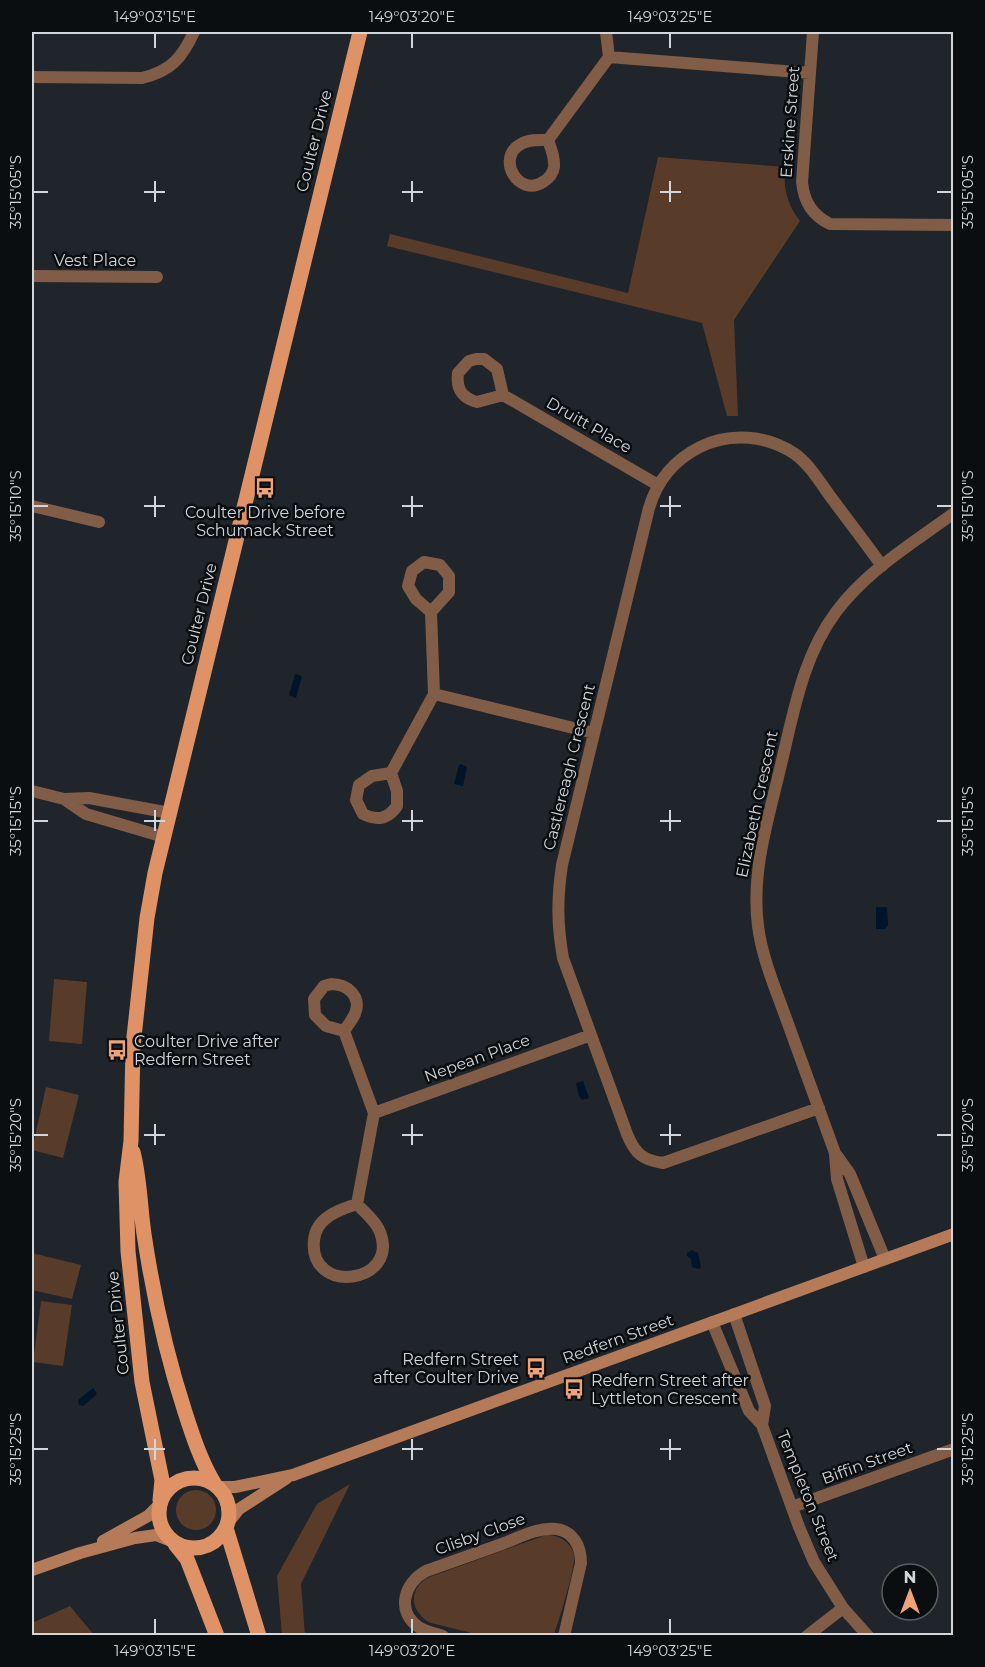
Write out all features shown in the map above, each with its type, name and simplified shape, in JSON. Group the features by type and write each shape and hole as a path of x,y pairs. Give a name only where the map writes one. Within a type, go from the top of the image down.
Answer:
{"main road":[{"name":"Coulter Drive","path":"160,1502 162,1480 142,1382 128,1251 126,1182 131,1141 131,1066 147,918 164,837 360,32"},
{"name":"Coulter Drive","path":"131,1141 138,1170 143,1232 160,1324 176,1386 196,1447 216,1485"},
{"name":"Redfern Street","path":"216,1485 235,1487 293,1475 954,1234"},
{"name":"Redfern Street","path":"227,1526 239,1509 293,1475"},
{"path":"80,1553 148,1516 167,1489 177,1482 189,1478 202,1478 216,1485 228,1504 227,1526 259,1635"},
{"path":"160,1502 158,1515 160,1525 187,1558 217,1635"},
{"path":"32,1570 80,1553 145,1536 156,1535 185,1547 197,1548 209,1545 219,1538 227,1526"}],"street":[{"path":"32,77 142,78 159,74 174,64 186,49 194,32"},
{"path":"548,140 609,57 606,32"},
{"name":"Erskine Street","path":"813,32 802,182 807,203 814,214 830,224 954,225"},
{"path":"609,57 810,73"},
{"name":"Vest Place","path":"32,276 157,277"},
{"name":"Druitt Place","path":"503,395 658,484"},
{"name":"Castlereagh Crescent","path":"819,1108 678,1159 663,1163 648,1161 630,1143 563,958 558,927 557,896 562,865 649,508 658,484 666,474 685,456 717,440 741,437 778,445 797,456 814,475 882,566"},
{"path":"32,506 99,522"},
{"name":"Elizabeth Crescent","path":"864,1267 837,1179 835,1153 760,940 757,876 762,845 800,689 811,656 836,611 857,586 954,513"},
{"path":"391,773 434,694 431,612"},
{"path":"434,694 594,734"},
{"path":"32,791 64,799 89,798 170,813"},
{"path":"64,799 86,814 164,837"},
{"path":"344,1031 374,1113 357,1204"},
{"name":"Nepean Place","path":"374,1113 591,1035"},
{"name":"Elizabeth Crescent","path":"835,1153 850,1174 885,1259"},
{"path":"357,1204 374,1222 383,1242 377,1264 369,1272 347,1279 326,1271 315,1252 314,1240 323,1220 357,1204"},
{"name":"Templeton Street","path":"734,1314 765,1407 762,1425"},
{"name":"Templeton Street","path":"712,1322 749,1411 762,1425 814,1562 843,1608 868,1635"},
{"name":"Biffin Street","path":"792,1507 954,1449"},
{"name":"Clisby Close","path":"443,1635 428,1632 419,1627 411,1621 406,1612 406,1592 417,1576 426,1570 534,1532 553,1529 570,1535 581,1552 581,1563 564,1635"},
{"path":"807,1635 843,1608"}],"shaded area":[{"path":"658,157 785,167 787,195 800,221 734,320 738,416 727,416 702,323 387,246 390,234 628,293"},
{"path":"54,979 87,982 82,1044 49,1041"},
{"path":"46,1087 79,1095 63,1158 32,1150"},
{"path":"32,1253 81,1265 72,1299 32,1290"},
{"path":"41,1301 72,1305 63,1366 33,1362"},
{"path":"350,1484 301,1584 305,1635 282,1635 277,1576 317,1504"},
{"path":"196,1490 210,1496 216,1510 210,1524 196,1530 182,1524 176,1510 182,1496"},
{"path":"546,1535 556,1536 568,1543 574,1556 554,1635 480,1635 431,1623 419,1614 414,1595 416,1589 427,1578"},
{"path":"70,1606 94,1635 32,1635 32,1623"}],"water":[{"path":"295,674 302,676 296,698 289,695"},
{"path":"461,764 467,767 463,786 454,784"},
{"path":"876,907 887,907 888,925 885,929 876,929"},
{"path":"583,1081 589,1098 582,1100 576,1083"},
{"path":"692,1250 698,1253 701,1267 699,1269 692,1267 691,1259 687,1256 687,1253"},
{"path":"93,1388 97,1394 83,1406 79,1405 78,1400"}],"place":[{"name":"Coulter Drive before Schumack Street","path":"265,488"},
{"name":"Coulter Drive after Redfern Street","path":"117,1050"},
{"name":"Redfern Street after Coulter Drive","path":"536,1368"},
{"name":"Redfern Street after Lyttleton Crescent","path":"574,1389"}]}
